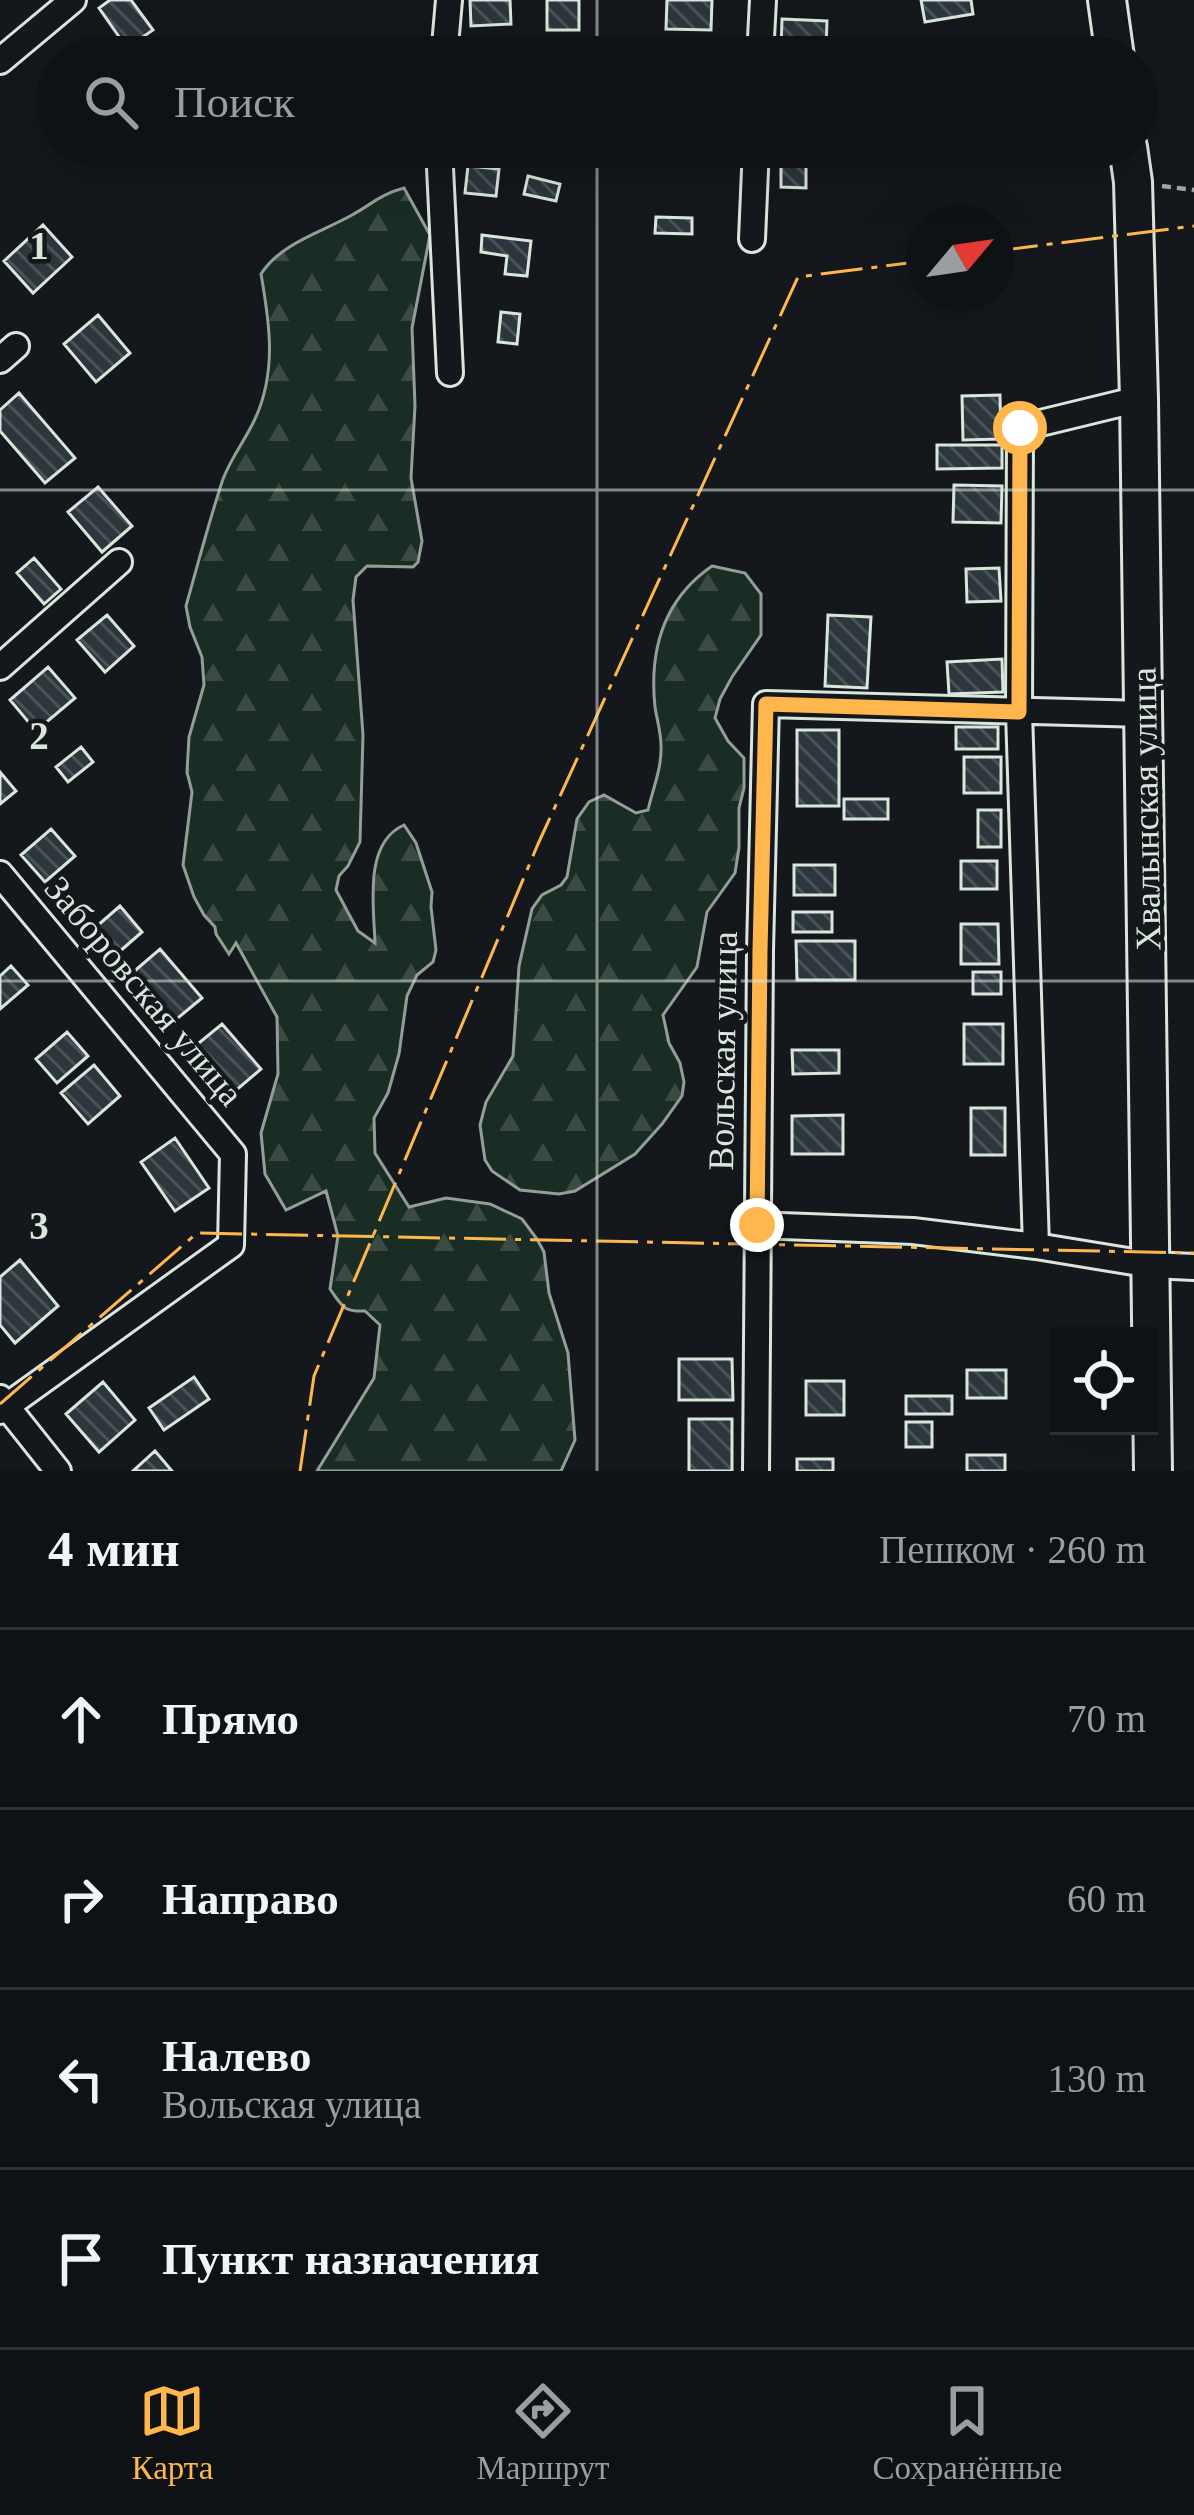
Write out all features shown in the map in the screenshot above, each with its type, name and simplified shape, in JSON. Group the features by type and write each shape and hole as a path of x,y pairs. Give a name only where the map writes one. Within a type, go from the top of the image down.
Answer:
{"main road":[{"path":"1107,0 1112,36"},
{"name":"Хвалынская улица","path":"1131,168 1139,399 1153,1471"}],"street":[{"path":"0,61 73,0"},
{"path":"445,36 448,0"},
{"path":"761,36 763,0"},
{"path":"440,168 450,373"},
{"path":"752,239 755,168"},
{"path":"1036,1246 1019,712 1020,428 1139,399"},
{"path":"0,667 118,562"},
{"name":"Вольская улица","path":"756,1471 766,704 1019,712"},
{"path":"1019,712 1144,714"},
{"name":"Заборовская улица","path":"0,874 233,1154 231,1245 2,1405"},
{"path":"757,1225 913,1232 1194,1267"},
{"path":"2,1405 58,1471"}],"green space":[{"path":"404,188 430,235 412,328 411,478 422,541 413,567 367,566 356,577 353,600 363,735 360,842 336,890 358,931 375,943 377,861 391,834 404,825 416,843 432,892 436,950 433,962 417,975 407,996 399,1054 388,1093 374,1118 375,1153 409,1207 446,1198 490,1204 522,1219 537,1239 568,1353 575,1440 561,1471 317,1471 374,1378 380,1325 365,1311 344,1307 330,1289 338,1236 326,1191 286,1210 265,1174 261,1133 278,1074 277,1017 236,943 229,954 204,915 183,865 192,792 187,772 189,737 204,685 202,657 186,606 223,479 254,421 266,385 269,330 261,274 290,246"},
{"path":"712,566 745,573 761,594 761,635 732,677 715,718 744,758 735,873 707,912 697,967 663,1015 669,1043 680,1063 682,1096 635,1154 575,1191 520,1190 492,1171 485,1160 480,1125 486,1102 513,1056 519,966 532,909 567,877 577,819 589,802 604,795 636,813 648,810 661,753 654,686 657,646 682,594"}],"building":[{"path":"110,0 131,0 153,30 144,36 119,36 99,8"},
{"path":"470,0 510,0 511,24 471,26"},
{"path":"547,0 579,0 579,30 547,30"},
{"path":"667,0 712,0 711,30 666,29"},
{"path":"921,0 971,0 973,14 925,22"},
{"path":"782,19 827,21 826,36 781,36"},
{"path":"468,168 499,169 496,196 465,193"},
{"path":"781,168 806,168 806,188 781,187"},
{"path":"528,176 560,184 556,201 524,194"},
{"path":"656,217 692,218 692,234 655,233"},
{"path":"43,225 72,257 33,293 4,261"},
{"path":"482,235 531,241 527,276 505,274 507,256 481,252"},
{"path":"501,312 520,314 517,344 498,342"},
{"path":"98,315 130,353 96,382 64,344"},
{"path":"19,393 75,458 45,483 0,431 0,410"},
{"path":"1000,395 1001,439 963,440 962,396"},
{"path":"937,445 1002,445 1002,468 937,469"},
{"path":"954,485 1002,486 1001,523 953,522"},
{"path":"98,487 132,526 102,552 68,512"},
{"path":"34,558 61,589 44,604 17,573"},
{"path":"999,568 1001,601 967,602 966,569"},
{"path":"107,615 134,646 105,672 77,640"},
{"path":"828,615 871,617 867,688 825,686"},
{"path":"1002,659 1003,692 949,694 947,662"},
{"path":"48,667 75,698 36,731 10,700"},
{"path":"956,727 998,727 998,749 956,749"},
{"path":"797,730 839,730 839,806 797,806"},
{"path":"81,747 93,762 68,782 56,767"},
{"path":"964,757 1001,757 1001,793 964,793"},
{"path":"0,772 16,791 0,804"},
{"path":"844,799 888,799 888,819 844,819"},
{"path":"978,810 1001,810 1001,847 978,847"},
{"path":"51,829 75,856 45,882 21,855"},
{"path":"961,861 997,861 997,889 961,889"},
{"path":"794,865 835,865 835,895 794,895"},
{"path":"120,906 142,932 111,959 89,933"},
{"path":"793,912 832,912 832,932 793,932"},
{"path":"961,924 998,924 999,964 961,964"},
{"path":"796,941 855,941 855,980 797,980"},
{"path":"160,949 202,998 173,1022 131,974"},
{"path":"11,966 28,985 0,1009 0,976"},
{"path":"973,972 1001,972 1001,994 973,994"},
{"path":"222,1024 261,1069 233,1093 194,1047"},
{"path":"964,1024 1003,1024 1003,1064 964,1064"},
{"path":"67,1032 88,1056 57,1083 36,1059"},
{"path":"792,1050 839,1050 839,1073 793,1074"},
{"path":"94,1065 120,1096 88,1124 61,1093"},
{"path":"971,1108 1005,1108 1005,1155 971,1155"},
{"path":"843,1115 843,1154 792,1154 792,1116"},
{"path":"175,1138 209,1188 175,1211 141,1162"},
{"path":"20,1260 58,1306 15,1343 0,1325 0,1277"},
{"path":"679,1359 732,1359 733,1400 679,1400"},
{"path":"967,1370 1006,1370 1006,1398 967,1398"},
{"path":"194,1377 209,1399 164,1430 149,1408"},
{"path":"806,1381 844,1381 844,1415 806,1415"},
{"path":"103,1382 135,1420 99,1452 66,1414"},
{"path":"906,1396 952,1396 952,1414 906,1414"},
{"path":"689,1419 732,1419 732,1471 689,1471"},
{"path":"906,1422 932,1422 932,1447 906,1447"},
{"path":"155,1451 172,1471 133,1471"},
{"path":"967,1455 1005,1455 1005,1471 967,1471"},
{"path":"797,1459 833,1459 833,1471 797,1471"}],"power":[{"path":"1014,249 1194,226"},
{"path":"300,1471 314,1376 538,844 798,277 906,263"},
{"path":"0,1404 197,1233 1194,1253"}],"route":[{"path":"757,1225 766,704 1019,712 1020,428"}]}
